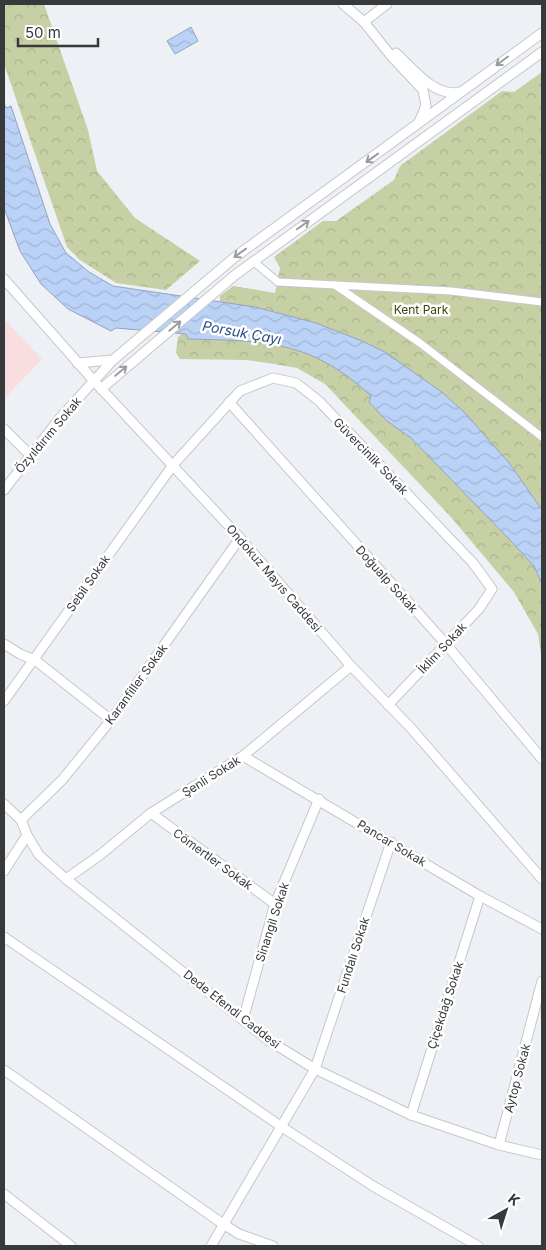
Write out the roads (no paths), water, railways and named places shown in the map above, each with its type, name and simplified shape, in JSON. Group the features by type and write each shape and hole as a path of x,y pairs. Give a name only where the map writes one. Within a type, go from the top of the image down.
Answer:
{"street":[{"path":"343,4 364,22 392,58 424,90 427,100 445,124"},
{"path":"364,22 387,4"},
{"name":"Özyıldırım Sokak","path":"4,490 30,455 113,360 126,348 235,257 542,33"},
{"path":"383,44 437,89 458,114"},
{"path":"101,389 253,261 445,124 542,52"},
{"path":"437,89 446,92 463,91"},
{"path":"416,126 425,113 427,100"},
{"path":"253,261 278,282 452,291 542,302"},
{"name":"Ondokuz Mayıs Caddesi","path":"4,279 94,382 174,465 240,538 351,666 410,727 542,879"},
{"path":"335,285 420,343 542,437"},
{"path":"77,363 113,360"},
{"name":"Güvercinlik Sokak","path":"174,465 228,402 240,391 273,378 296,383 319,401 467,556 492,589"},
{"name":"Doğualp Sokak","path":"228,402 446,643 542,759"},
{"path":"4,429 30,455"},
{"name":"Sebil Sokak","path":"4,701 35,660 86,584 174,465"},
{"name":"Karanfiller Sokak","path":"21,820 62,780 111,720 240,538"},
{"name":"İklim Sokak","path":"388,705 479,609 492,589"},
{"path":"4,644 20,654 35,660 111,720"},
{"name":"Şenli Sokak","path":"66,879 100,855 151,813 243,756 351,666"},
{"name":"Pancar Sokak","path":"243,756 319,799 480,896 542,929"},
{"name":"Sinangil Sokak","path":"243,1020 275,904 319,799"},
{"path":"4,804 21,820"},
{"name":"Cömertler Sokak","path":"151,813 275,904"},
{"name":"Dede Efendi Caddesi","path":"21,820 27,835 39,854 66,879 268,1040 316,1069 411,1115 499,1145 542,1155"},
{"path":"4,872 27,835"},
{"name":"Fundalı Sokak","path":"211,1246 316,1069 391,842"},
{"name":"Çiçekdağ Sokak","path":"411,1115 480,896"},
{"path":"4,937 282,1127 373,1186 478,1246"},
{"name":"Aytop Sokak","path":"499,1145 542,982"},
{"path":"4,1070 223,1224 258,1246"},
{"path":"4,1194 71,1246"},
{"path":"239,1234 273,1246"}],"water":[{"path":"191,27 198,41 175,54 167,41"},
{"name":"Porsuk Çayı","path":"4,103 6,108 11,106 50,224 66,253 89,272 113,286 255,307 316,323 385,352 443,393 465,413 510,464 542,510 542,584 534,566 411,438 387,421 369,402 371,396 328,364 286,347 264,343 188,339 186,334 116,328 111,331 68,309 41,284 20,251 4,208"}],"park label":[{"name":"Kent Park","path":"421,309"}]}
